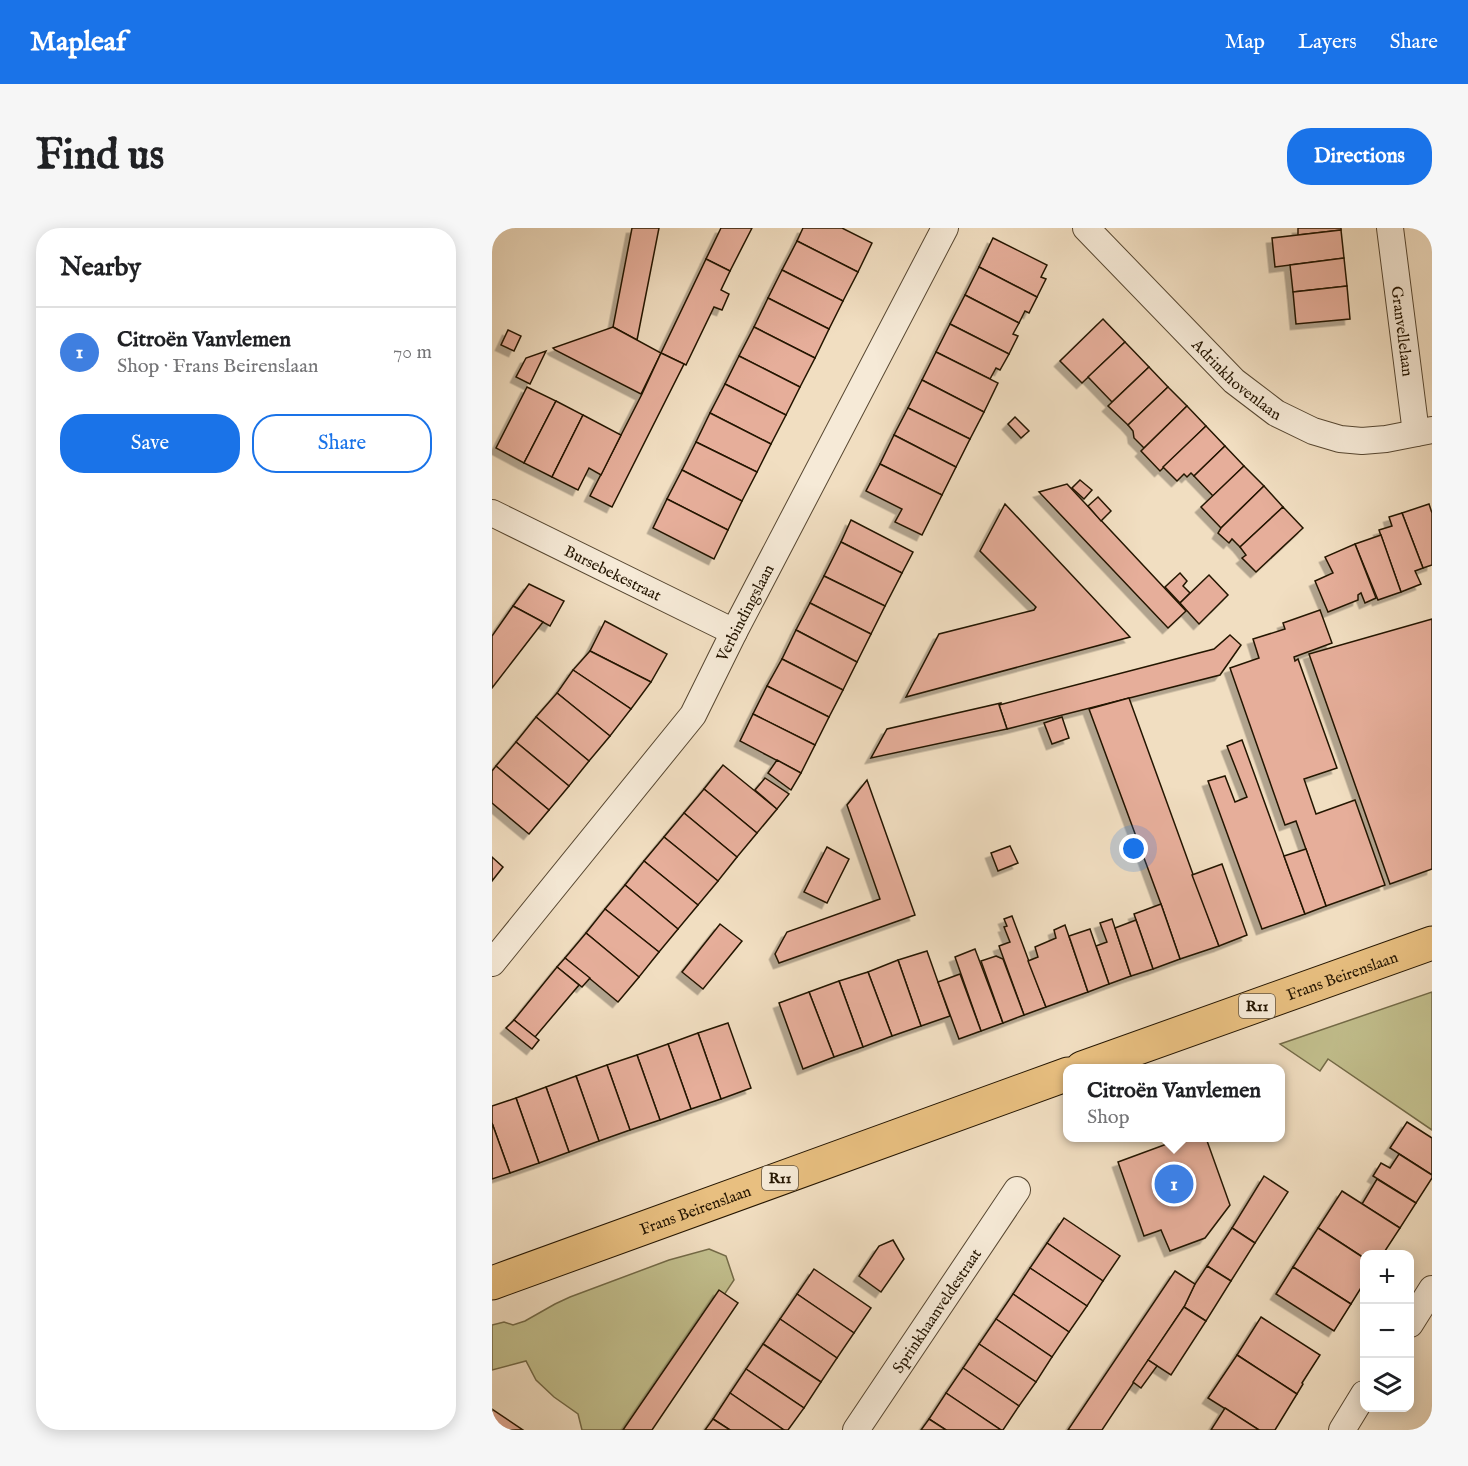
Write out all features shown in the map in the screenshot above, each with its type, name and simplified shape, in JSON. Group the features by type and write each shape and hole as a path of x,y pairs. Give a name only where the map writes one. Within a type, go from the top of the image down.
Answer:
{"main road":[{"name":"Frans Beirenslaan","path":"1093,1064 1432,943"},
{"name":"Frans Beirenslaan","path":"492,1283 1063,1076"}],"street":[{"name":"Verbindingslaan","path":"492,963 693,715 945,228"},
{"name":"Adrinkhovenlaan","path":"1086,228 1234,381 1276,413 1313,431 1340,439 1362,441 1386,439 1424,431"},
{"name":"Granvellelaan","path":"1390,228 1424,431"},
{"name":"Bursebekestraat","path":"492,513 734,632"},
{"name":"Sprinkhaanveldestraat","path":"856,1430 1017,1190"},
{"path":"1414,1317 1432,1288"},
{"path":"1341,1430 1360,1402"}],"shaded area":[{"path":"1432,992 1432,1130 1328,1059 1320,1071 1280,1044"},
{"path":"709,1249 726,1256 734,1280 634,1430 582,1430 578,1414 554,1397 536,1380 526,1361 492,1370 492,1325 504,1322 513,1325 525,1321 570,1297 669,1260"}],"building":[{"path":"632,228 659,228 637,340 613,327"},
{"path":"721,228 752,228 730,271 706,259"},
{"path":"803,228 842,228 872,243 858,272 797,241"},
{"path":"1298,228 1341,228 1341,230 1298,235"},
{"path":"1341,230 1344,258 1275,267 1272,238"},
{"path":"993,238 1047,265 1041,277 1046,279 1037,297 979,267"},
{"path":"797,241 858,272 843,301 782,270"},
{"path":"1344,258 1347,286 1293,292 1290,265"},
{"path":"706,259 730,271 721,290 729,294 722,310 714,307 686,365 661,353"},
{"path":"979,267 1037,297 1029,313 1025,311 1019,323 965,295"},
{"path":"782,270 843,301 829,329 768,298"},
{"path":"1347,286 1350,319 1296,324 1293,292"},
{"path":"965,295 1019,323 1013,334 1018,336 1009,354 950,324"},
{"path":"768,298 829,329 815,358 754,327"},
{"path":"1103,319 1125,342 1082,383 1060,361"},
{"path":"950,324 1009,354 1000,370 996,368 990,379 936,352"},
{"path":"613,327 661,353 641,394 553,348"},
{"path":"754,327 815,358 800,387 739,356"},
{"path":"508,330 521,336 514,351 501,345"},
{"path":"1125,342 1149,367 1112,402 1088,377"},
{"path":"546,351 530,384 516,377 526,358"},
{"path":"936,352 998,383 984,412 922,380"},
{"path":"661,353 684,364 612,507 590,496"},
{"path":"739,356 800,387 786,415 725,384"},
{"path":"1149,367 1168,387 1128,425 1108,406"},
{"path":"922,380 984,412 970,439 908,408"},
{"path":"725,384 786,415 771,444 710,413"},
{"path":"527,387 556,401 524,463 496,448"},
{"path":"1168,387 1187,406 1144,448 1134,438 1133,431 1128,425"},
{"path":"556,401 583,415 552,477 524,463"},
{"path":"1187,406 1206,426 1160,471 1141,451"},
{"path":"908,408 970,439 956,467 894,435"},
{"path":"710,413 771,444 757,472 696,442"},
{"path":"583,415 621,435 601,475 589,468 578,490 552,477"},
{"path":"1015,417 1029,431 1021,438 1008,424"},
{"path":"1206,426 1225,446 1194,476 1191,473 1187,477 1184,474 1177,481 1163,467"},
{"path":"894,435 956,467 942,495 880,464"},
{"path":"696,442 757,472 742,501 682,470"},
{"path":"1225,446 1244,466 1213,496 1194,476"},
{"path":"880,464 942,495 922,535 895,522 902,509 866,491"},
{"path":"1244,466 1264,486 1221,528 1201,507"},
{"path":"682,470 742,501 728,530 667,499"},
{"path":"1080,480 1092,490 1084,499 1072,488"},
{"path":"1067,484 1186,611 1168,628 1039,492"},
{"path":"1264,486 1283,507 1240,547 1232,539 1229,543 1218,533 1221,528"},
{"path":"1098,497 1111,511 1101,521 1088,506"},
{"path":"667,499 728,530 714,559 653,528"},
{"path":"1005,504 1130,637 906,697 939,634 1034,610 1036,607 980,551"},
{"path":"1429,504 1432,513 1432,565 1423,568 1402,513"},
{"path":"1283,507 1303,528 1256,572 1242,558 1246,555 1240,547"},
{"path":"1402,513 1423,568 1415,571 1421,584 1401,592 1379,530 1392,526 1389,517"},
{"path":"851,520 913,552 902,573 841,542"},
{"path":"1381,535 1401,592 1378,600 1355,544"},
{"path":"841,542 902,573 885,606 824,576"},
{"path":"1355,544 1376,598 1365,603 1361,593 1358,595 1358,600 1328,612 1315,581 1333,573 1325,557"},
{"path":"1180,573 1187,581 1183,586 1190,593 1180,603 1165,587"},
{"path":"1209,575 1228,595 1199,624 1180,603"},
{"path":"824,576 885,606 871,634 810,603"},
{"path":"529,584 564,601 550,626 513,606"},
{"path":"810,603 871,634 857,662 796,630"},
{"path":"513,606 543,622 492,688 492,636"},
{"path":"1320,610 1332,643 1294,657 1295,661 1298,659 1337,768 1304,779 1316,814 1355,800 1385,885 1326,906 1296,821 1285,825 1230,668 1259,658 1253,639 1285,629 1283,623"},
{"path":"1432,619 1432,869 1390,884 1309,654"},
{"path":"605,621 667,654 651,682 590,651"},
{"path":"796,630 857,662 843,690 782,659"},
{"path":"1230,635 1241,645 1220,675 1007,729 999,705 1214,649"},
{"path":"590,651 651,682 631,709 573,670"},
{"path":"782,659 843,690 829,717 767,686"},
{"path":"573,670 631,709 610,736 557,693"},
{"path":"767,686 829,717 815,745 753,714"},
{"path":"557,693 610,736 589,761 536,717"},
{"path":"1129,698 1219,946 1180,959 1089,709"},
{"path":"1001,703 999,705 1007,729 871,758 887,729"},
{"path":"753,714 815,745 801,773 740,741"},
{"path":"536,717 589,761 569,786 516,742"},
{"path":"1062,717 1069,738 1052,744 1044,723"},
{"path":"1242,740 1305,914 1262,929 1208,781 1225,776 1235,802 1247,797 1227,746"},
{"path":"516,742 569,786 549,810 496,766"},
{"path":"777,760 801,773 791,790 768,773"},
{"path":"723,765 777,809 757,833 704,789"},
{"path":"496,766 549,810 529,834 492,803 492,771"},
{"path":"765,778 789,794 777,809 755,790"},
{"path":"867,780 915,915 779,963 775,954 787,932 880,899 847,805"},
{"path":"704,789 757,833 737,857 684,813"},
{"path":"684,813 737,857 718,881 664,837"},
{"path":"664,837 718,881 698,905 644,861"},
{"path":"1010,846 1018,863 998,871 991,853"},
{"path":"827,847 849,859 827,903 804,892"},
{"path":"1306,849 1326,906 1305,914 1284,856"},
{"path":"492,857 503,867 492,881"},
{"path":"644,861 698,905 678,929 625,885"},
{"path":"1222,864 1247,935 1219,946 1192,875"},
{"path":"625,885 678,929 659,952 605,909"},
{"path":"1161,904 1180,959 1153,969 1134,914"},
{"path":"605,909 659,952 639,977 586,933"},
{"path":"1012,916 1046,1007 1024,1015 999,946 1010,942 1004,927 1007,926 1004,919"},
{"path":"1112,919 1131,976 1109,984 1096,946 1107,942 1100,923"},
{"path":"1136,920 1153,969 1131,976 1115,928"},
{"path":"720,924 742,941 703,989 682,972"},
{"path":"1065,925 1088,992 1046,1007 1028,961 1038,957 1035,947 1056,938 1054,930"},
{"path":"1090,929 1109,984 1088,992 1069,936"},
{"path":"586,933 639,977 618,1002 565,958"},
{"path":"975,949 1003,1023 981,1031 955,957"},
{"path":"927,951 950,1016 921,1026 898,960"},
{"path":"996,956 1003,959 1024,1015 1003,1023 981,961"},
{"path":"565,958 590,978 582,987 557,967"},
{"path":"898,960 921,1026 892,1036 868,972"},
{"path":"557,967 579,985 535,1037 514,1020"},
{"path":"868,972 892,1036 863,1047 839,981"},
{"path":"960,974 981,1031 959,1039 938,982"},
{"path":"839,981 863,1047 834,1057 809,992"},
{"path":"809,992 834,1057 803,1069 779,1003"},
{"path":"514,1020 539,1040 532,1049 506,1028"},
{"path":"728,1023 751,1088 721,1099 698,1033"},
{"path":"698,1033 721,1099 691,1109 668,1044"},
{"path":"668,1044 691,1109 660,1120 637,1055"},
{"path":"637,1055 660,1120 630,1130 607,1065"},
{"path":"607,1065 630,1130 599,1141 576,1076"},
{"path":"576,1076 599,1141 569,1152 546,1087"},
{"path":"546,1087 569,1152 539,1163 516,1098"},
{"path":"516,1098 539,1163 510,1173 492,1123 492,1106"},
{"path":"1407,1122 1432,1138 1432,1175 1390,1148"},
{"path":"492,1123 510,1173 492,1179"},
{"path":"1172,1142 1207,1142 1230,1205 1205,1238 1170,1251 1161,1230 1144,1236 1118,1162"},
{"path":"1399,1154 1432,1175 1416,1203 1373,1176 1381,1163 1390,1168"},
{"path":"1264,1176 1288,1192 1255,1243 1232,1228"},
{"path":"1377,1179 1416,1203 1400,1228 1362,1204"},
{"path":"1342,1191 1400,1228 1386,1250 1360,1250 1360,1255 1318,1228"},
{"path":"1064,1218 1120,1256 1103,1281 1047,1243"},
{"path":"1232,1228 1255,1243 1231,1281 1207,1266"},
{"path":"1318,1228 1360,1255 1360,1289 1351,1304 1293,1267"},
{"path":"893,1240 904,1259 881,1292 859,1276 879,1246"},
{"path":"1047,1243 1103,1281 1087,1306 1030,1268"},
{"path":"1207,1266 1231,1281 1206,1321 1184,1307"},
{"path":"1293,1267 1351,1304 1334,1331 1276,1294"},
{"path":"1030,1268 1087,1306 1069,1332 1013,1294"},
{"path":"814,1269 871,1308 854,1333 797,1294"},
{"path":"1175,1271 1195,1284 1184,1307 1102,1430 1068,1430"},
{"path":"719,1290 738,1303 652,1430 623,1430"},
{"path":"797,1294 854,1333 837,1358 780,1319"},
{"path":"1013,1294 1069,1332 1052,1357 996,1319"},
{"path":"1184,1307 1206,1321 1171,1375 1148,1360"},
{"path":"1261,1317 1320,1355 1297,1394 1237,1355"},
{"path":"780,1319 837,1358 821,1382 763,1344"},
{"path":"996,1319 1052,1357 1036,1382 979,1344"},
{"path":"763,1344 821,1382 804,1408 746,1369"},
{"path":"979,1344 1036,1382 1019,1406 963,1368"},
{"path":"1237,1355 1297,1394 1275,1430 1259,1430 1208,1398"},
{"path":"1148,1360 1157,1366 1141,1388 1133,1382"},
{"path":"963,1368 1019,1406 1003,1430 946,1393"},
{"path":"746,1369 804,1408 788,1430 784,1430 730,1393"},
{"path":"730,1393 784,1430 730,1430 713,1419"},
{"path":"946,1393 1001,1430 946,1430 929,1419"},
{"path":"1225,1408 1259,1430 1211,1430"},
{"path":"492,1409 523,1430 492,1430"},
{"path":"713,1419 730,1430 705,1430"},
{"path":"929,1419 946,1430 921,1430"}],"place":[{"name":"Citroën Vanvlemen","path":"1174,1184"}]}
